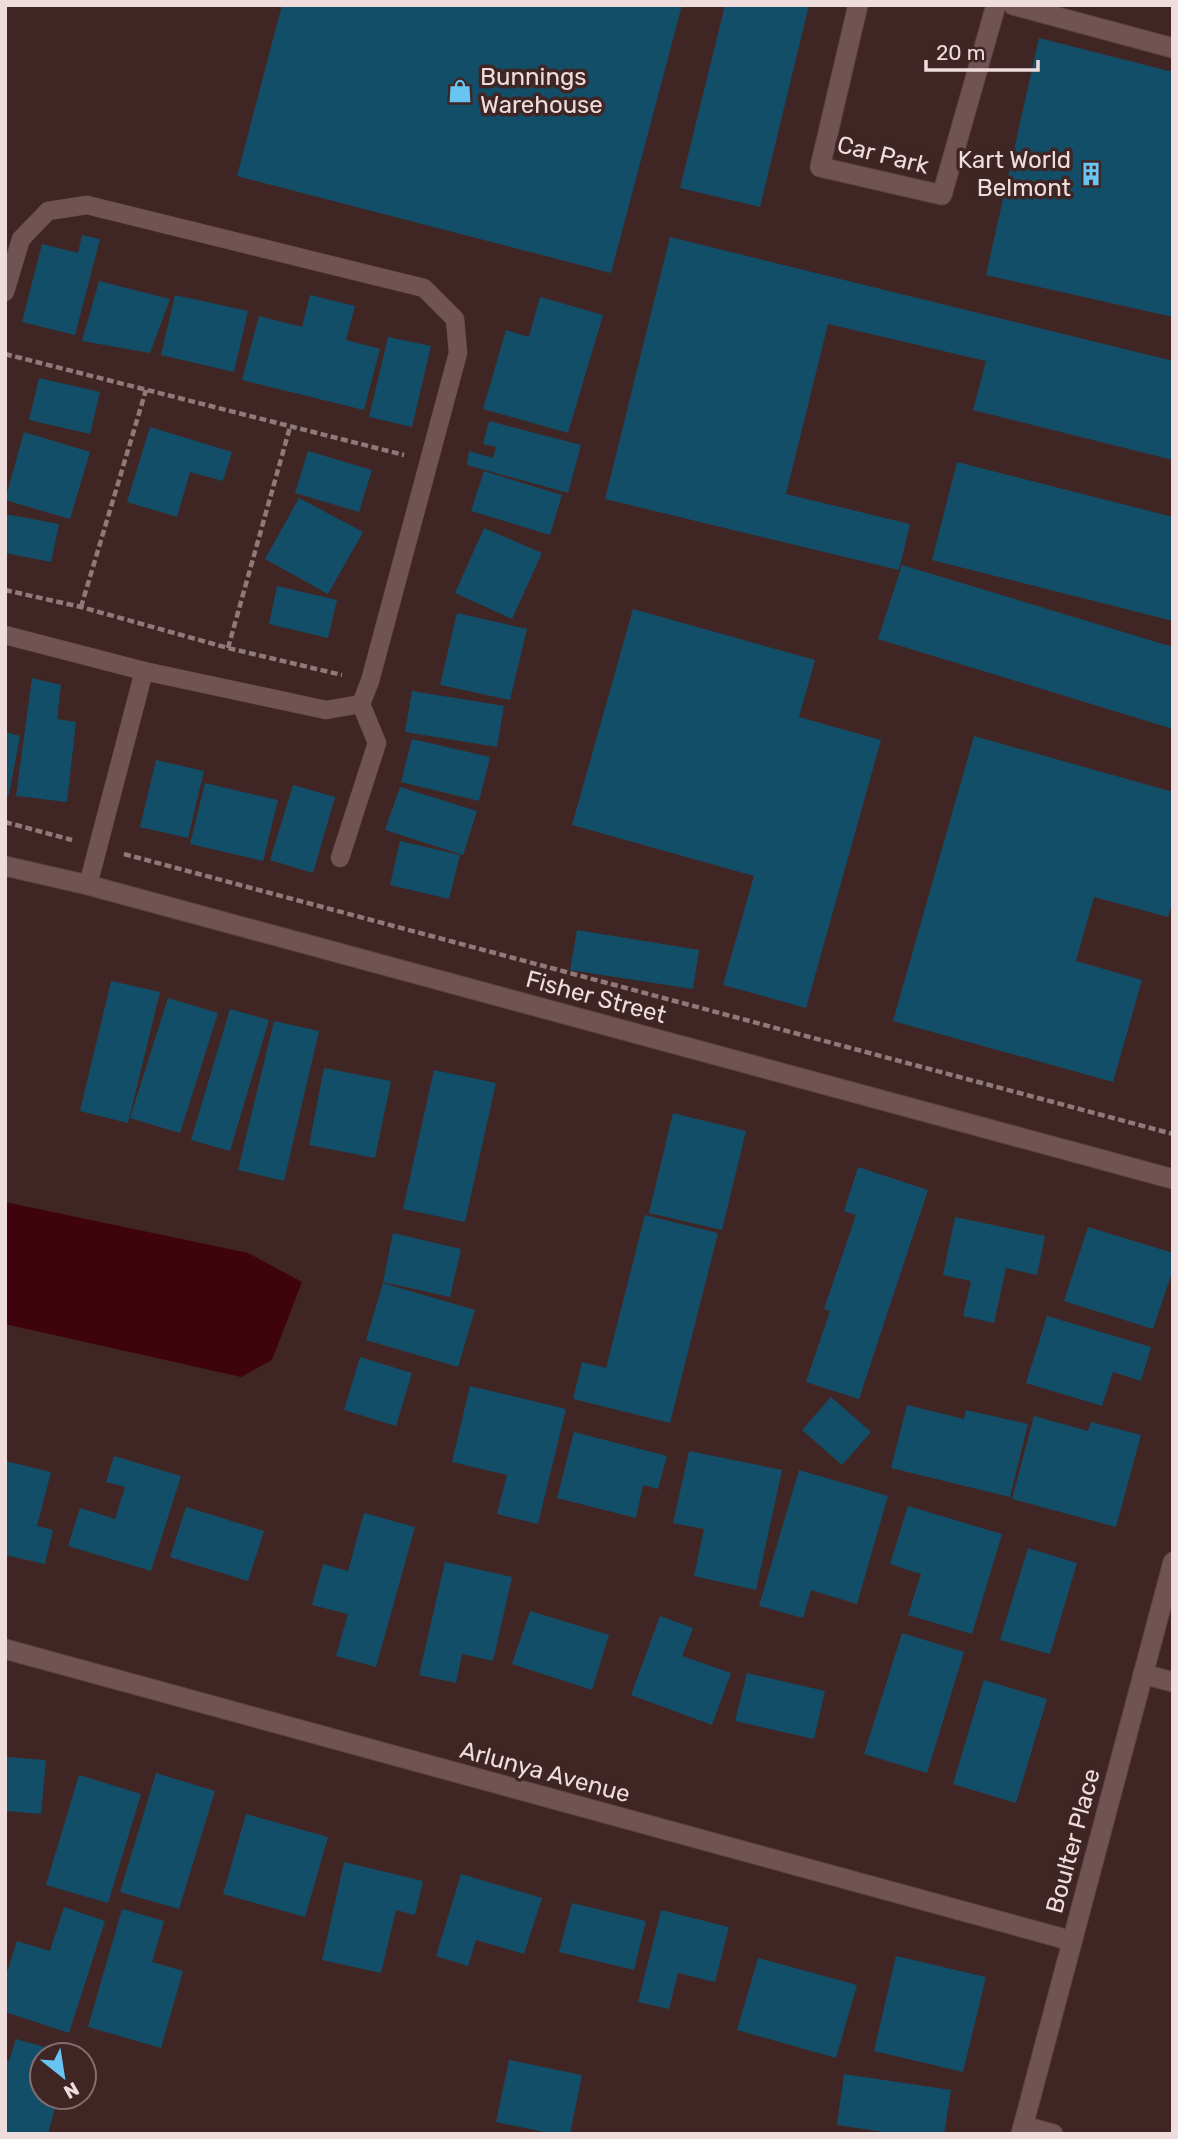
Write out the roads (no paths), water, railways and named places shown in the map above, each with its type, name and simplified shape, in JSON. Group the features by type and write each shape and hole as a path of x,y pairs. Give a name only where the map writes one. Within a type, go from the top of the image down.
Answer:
{"street":[{"name":"Car Park","path":"858,5 820,167 942,195 996,5"},
{"path":"1013,5 1173,48"},
{"name":"Fisher Street","path":"5,866 88,885 1173,1179"},
{"name":"Boulter Place","path":"1022,2130 1173,1562"},
{"name":"Arlunya Avenue","path":"5,1649 1072,1941"},
{"path":"1143,1674 1173,1682"},
{"path":"1022,2130 1053,2134"}],"lane":[{"path":"5,292 21,239 30,229 48,211 87,205 424,288 455,319 458,353 370,681 361,704 377,743 340,858"},
{"path":"5,635 144,671 326,710 361,704"},
{"path":"88,885 144,671"}],"place":[{"name":"Bunnings Warehouse","path":"460,91"},
{"name":"Kart World Belmont","path":"1091,174"}]}
